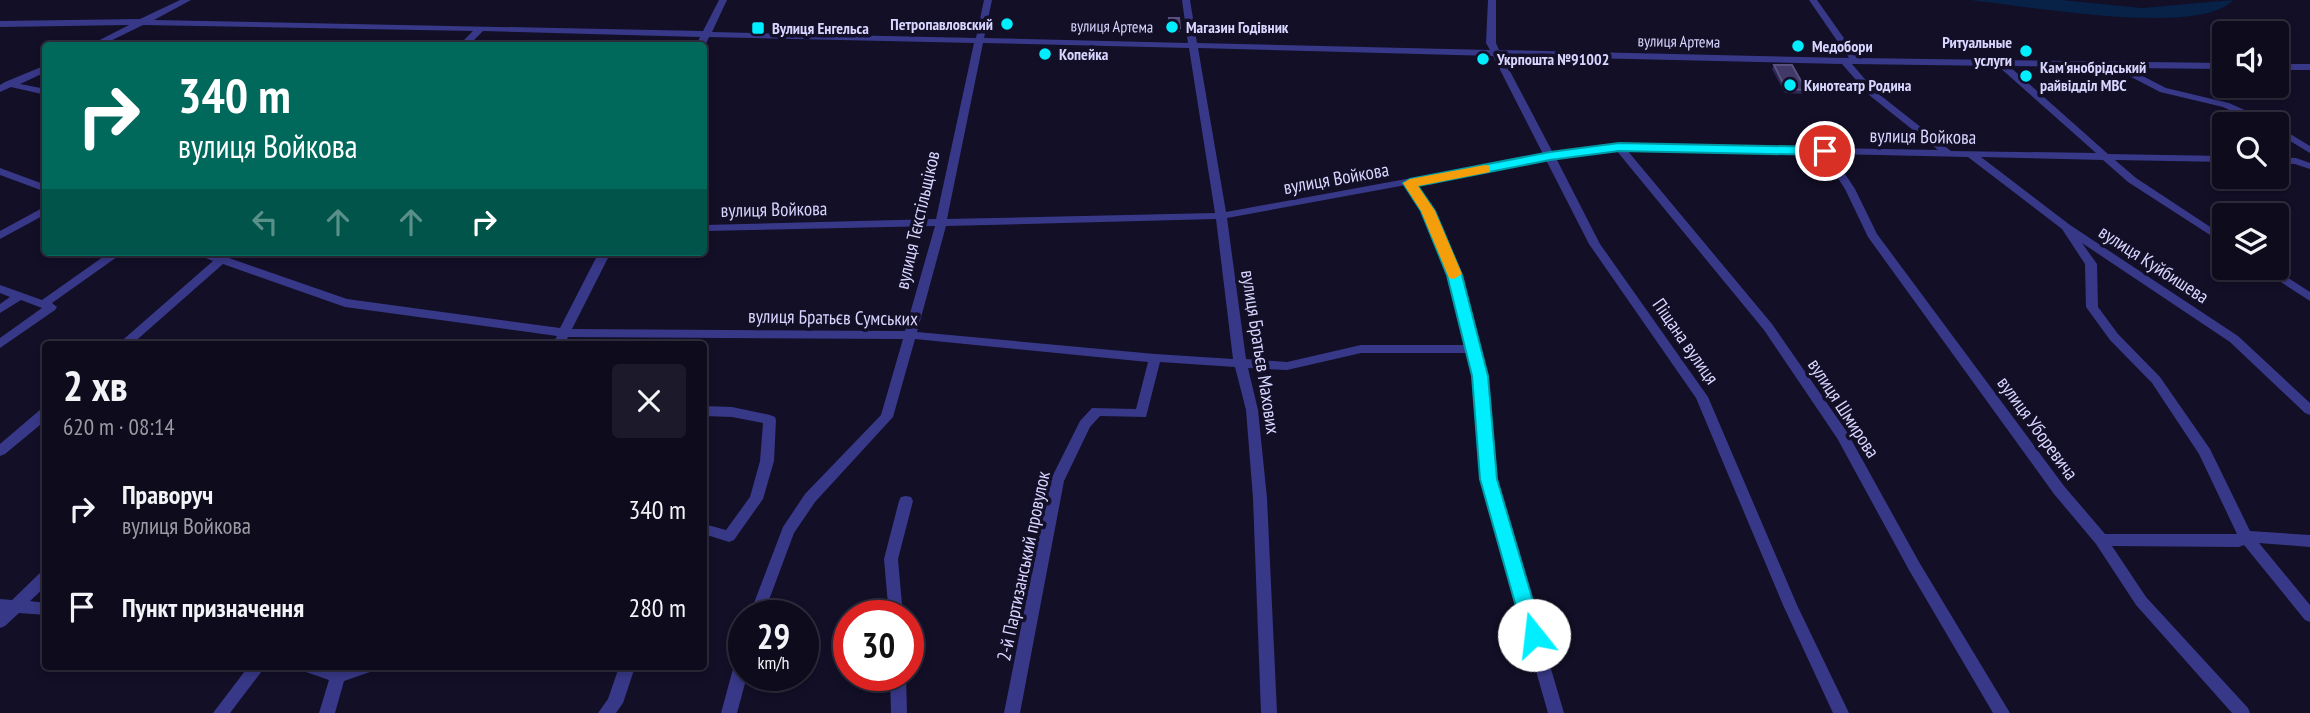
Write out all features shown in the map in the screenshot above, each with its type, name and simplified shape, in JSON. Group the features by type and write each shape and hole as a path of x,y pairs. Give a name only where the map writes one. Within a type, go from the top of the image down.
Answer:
{"street":[{"path":"100,42 187,0"},
{"path":"702,42 723,0"},
{"name":"вулиця Тєкстільщіков","path":"762,600 788,531 810,498 887,417 940,223 988,0"},
{"name":"вулиця Братьєв Махових","path":"1186,0 1221,216 1240,362 1252,410 1260,498 1269,713"},
{"name":"Піщана вулиця","path":"1492,0 1491,43 1595,244 1702,397 1790,606 1842,713"},
{"path":"1813,0 1872,93 1949,154"},
{"name":"вулиця Артема","path":"0,24 143,22 1850,61 2212,65"},
{"path":"466,42 480,29"},
{"path":"2112,63 2163,90 2226,105 2241,112"},
{"path":"2001,64 2132,180 2212,233"},
{"path":"2289,67 2310,67"},
{"path":"0,89 42,70"},
{"path":"0,82 42,91"},
{"path":"2289,137 2310,150"},
{"name":"вулиця Войкова","path":"707,228 1221,216 1550,156 1619,147 2212,159"},
{"name":"вулиця Шмирова","path":"1619,147 1768,327 1842,435 1914,566 2002,713"},
{"name":"вулиця Уборевича","path":"1825,151 1850,189 1872,235 2059,490 2101,540 2141,601 2242,713"},
{"name":"вулиця Куйбишева","path":"1972,155 2066,227 2234,339 2310,410"},
{"path":"2289,161 2310,166"},
{"path":"0,171 42,187"},
{"path":"1410,183 1428,211 1455,275 1480,376 1489,479 1556,713"},
{"path":"0,236 42,211"},
{"path":"2066,227 2091,264 2092,307 2113,337 2156,380 2205,452 2245,536 2310,616"},
{"path":"45,303 112,256"},
{"path":"128,341 225,256"},
{"name":"вулиця Братьєв Сумських","path":"225,256 345,303 561,339 910,335 1155,358 1287,366 1362,349 1472,349"},
{"path":"561,339 603,256"},
{"path":"2284,280 2310,297"},
{"path":"0,289 51,307 0,344"},
{"path":"0,309 22,295"},
{"name":"2-й Партизанський провулок","path":"1012,713 1057,481 1085,424 1097,411 1141,414 1155,358"},
{"path":"707,411 732,412 771,420 767,461 756,499 729,536 707,530"},
{"path":"0,451 42,415"},
{"path":"895,600 891,559 906,501"},
{"path":"2101,540 2239,541 2245,536 2310,541"},
{"path":"0,622 8,606 42,579"},
{"path":"8,606 42,609"},
{"path":"221,713 255,670"},
{"path":"319,670 338,677 357,670"},
{"path":"606,713 615,703 627,670"},
{"path":"327,713 338,677"},
{"path":"729,713 735,691"},
{"path":"898,691 899,713"}],"water":[{"path":"1969,0 2061,0 2142,8 2233,0 2214,11 2185,17 2148,18 2066,12"}],"building":[{"path":"1169,18 1179,18 1180,28 1170,28"},
{"path":"1774,65 1792,65 1806,90 1786,89"}],"slow traffic":[{"path":"1454,274 1428,211 1410,183 1485,169"}],"place":[{"name":"Петропавловский","path":"1007,24"},
{"name":"Магазин Годівник","path":"1172,27"},
{"name":"Вулиця Енгельса","path":"758,28"},
{"name":"Медобори","path":"1798,46"},
{"name":"Ритуальные услуги","path":"2026,51"},
{"name":"Копейка","path":"1045,54"},
{"name":"Укрпошта №91002","path":"1483,59"},
{"name":"Кам'янобрідський райвідділ МВС","path":"2026,76"},
{"name":"Кинотеатр Родина","path":"1790,85"}],"route":[{"path":"1534,635 1489,479 1480,376 1455,275 1428,211 1410,183 1550,156 1619,147 1825,151"}]}
